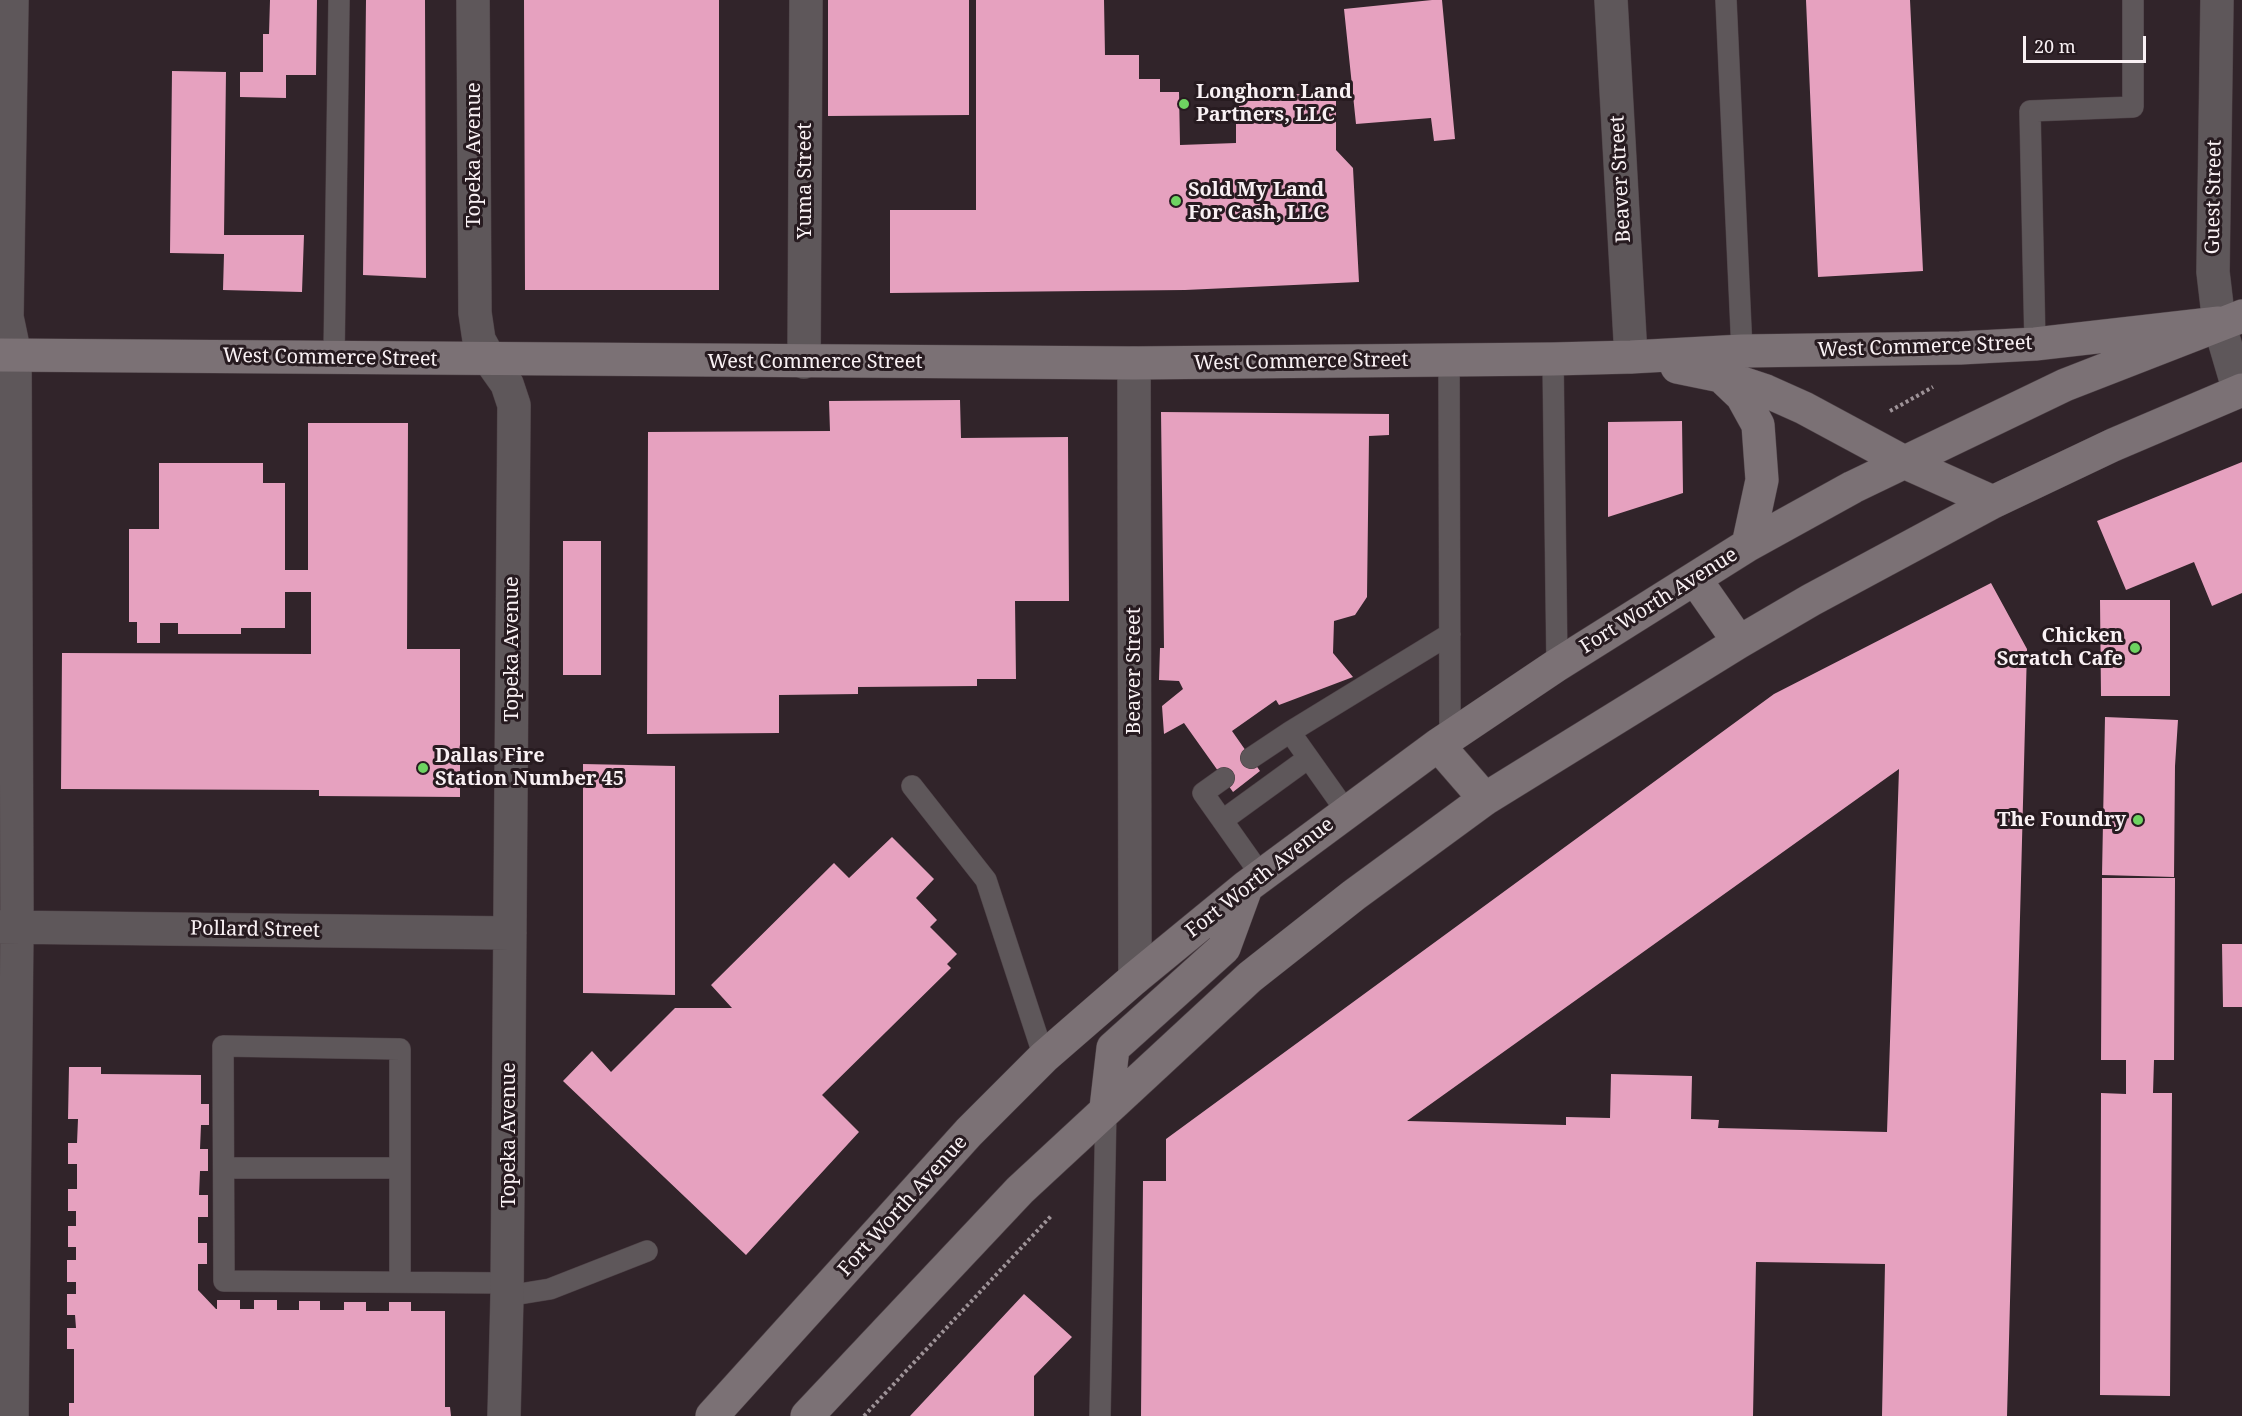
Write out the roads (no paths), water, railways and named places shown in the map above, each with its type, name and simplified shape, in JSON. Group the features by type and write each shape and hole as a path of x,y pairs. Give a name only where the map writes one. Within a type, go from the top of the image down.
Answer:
{"main road":[{"name":"West Commerce Street","path":"8,355 1134,363 1553,359 1742,351 1960,348 2036,344 2230,319"},
{"path":"1906,463 2065,385 2230,319"},
{"name":"West Commerce Street","path":"1631,357 1721,376 1766,391 1804,408 1906,463 1993,502"},
{"path":"1721,376 1742,396 1758,425 1762,480 1748,544"},
{"path":"807,1416 1020,1190 1106,1108 1250,977 1354,895 1485,799 1738,642 1811,600 1993,502 2113,445 2240,391"},
{"name":"Fort Worth Avenue","path":"712,1416 969,1132 1044,1057 1135,978 1254,881 1444,741 1557,665 1748,544 1853,487 1906,463"},
{"path":"1695,579 1738,642"},
{"path":"1444,741 1485,799"},
{"path":"1106,1108 1113,1048 1224,948 1254,881"}],"street":[{"path":"12,0 7,317 12,1416"},
{"name":"Topeka Avenue","path":"473,0 474,313 479,339 507,384 514,405 504,1416"},
{"name":"Yuma Street","path":"804,362 806,0"},
{"name":"Beaver Street","path":"1611,0 1631,357"},
{"name":"Guest Street","path":"2217,0 2213,272 2230,319 2240,391"},
{"name":"Beaver Street","path":"1134,363 1135,978"},
{"name":"Pollard Street","path":"8,927 510,933"}],"lane":[{"path":"334,358 339,0"},
{"path":"1726,0 1742,351"},
{"path":"2036,344 2030,111 2133,107 2133,0"},
{"path":"1553,359 1557,665"},
{"path":"1444,741 1450,634 1449,360"},
{"path":"1251,758 1450,634"},
{"path":"1290,732 1346,812"},
{"path":"1223,820 1307,759"},
{"path":"1224,778 1203,793 1223,820 1254,881"},
{"path":"912,786 986,880 1044,1057"},
{"path":"400,1282 400,1049 223,1046 224,1281 400,1282 507,1290 550,1289 647,1251"},
{"path":"1100,1416 1106,1108"},
{"path":"224,1168 400,1168"}],"place":[{"name":"Longhorn Land Partners, LLC","path":"1184,104"},
{"name":"Sold My Land For Cash, LLC","path":"1176,201"},
{"name":"Chicken Scratch Cafe","path":"2135,648"},
{"name":"Dallas Fire Station Number 45","path":"423,768"},
{"name":"The Foundry","path":"2138,820"}]}
